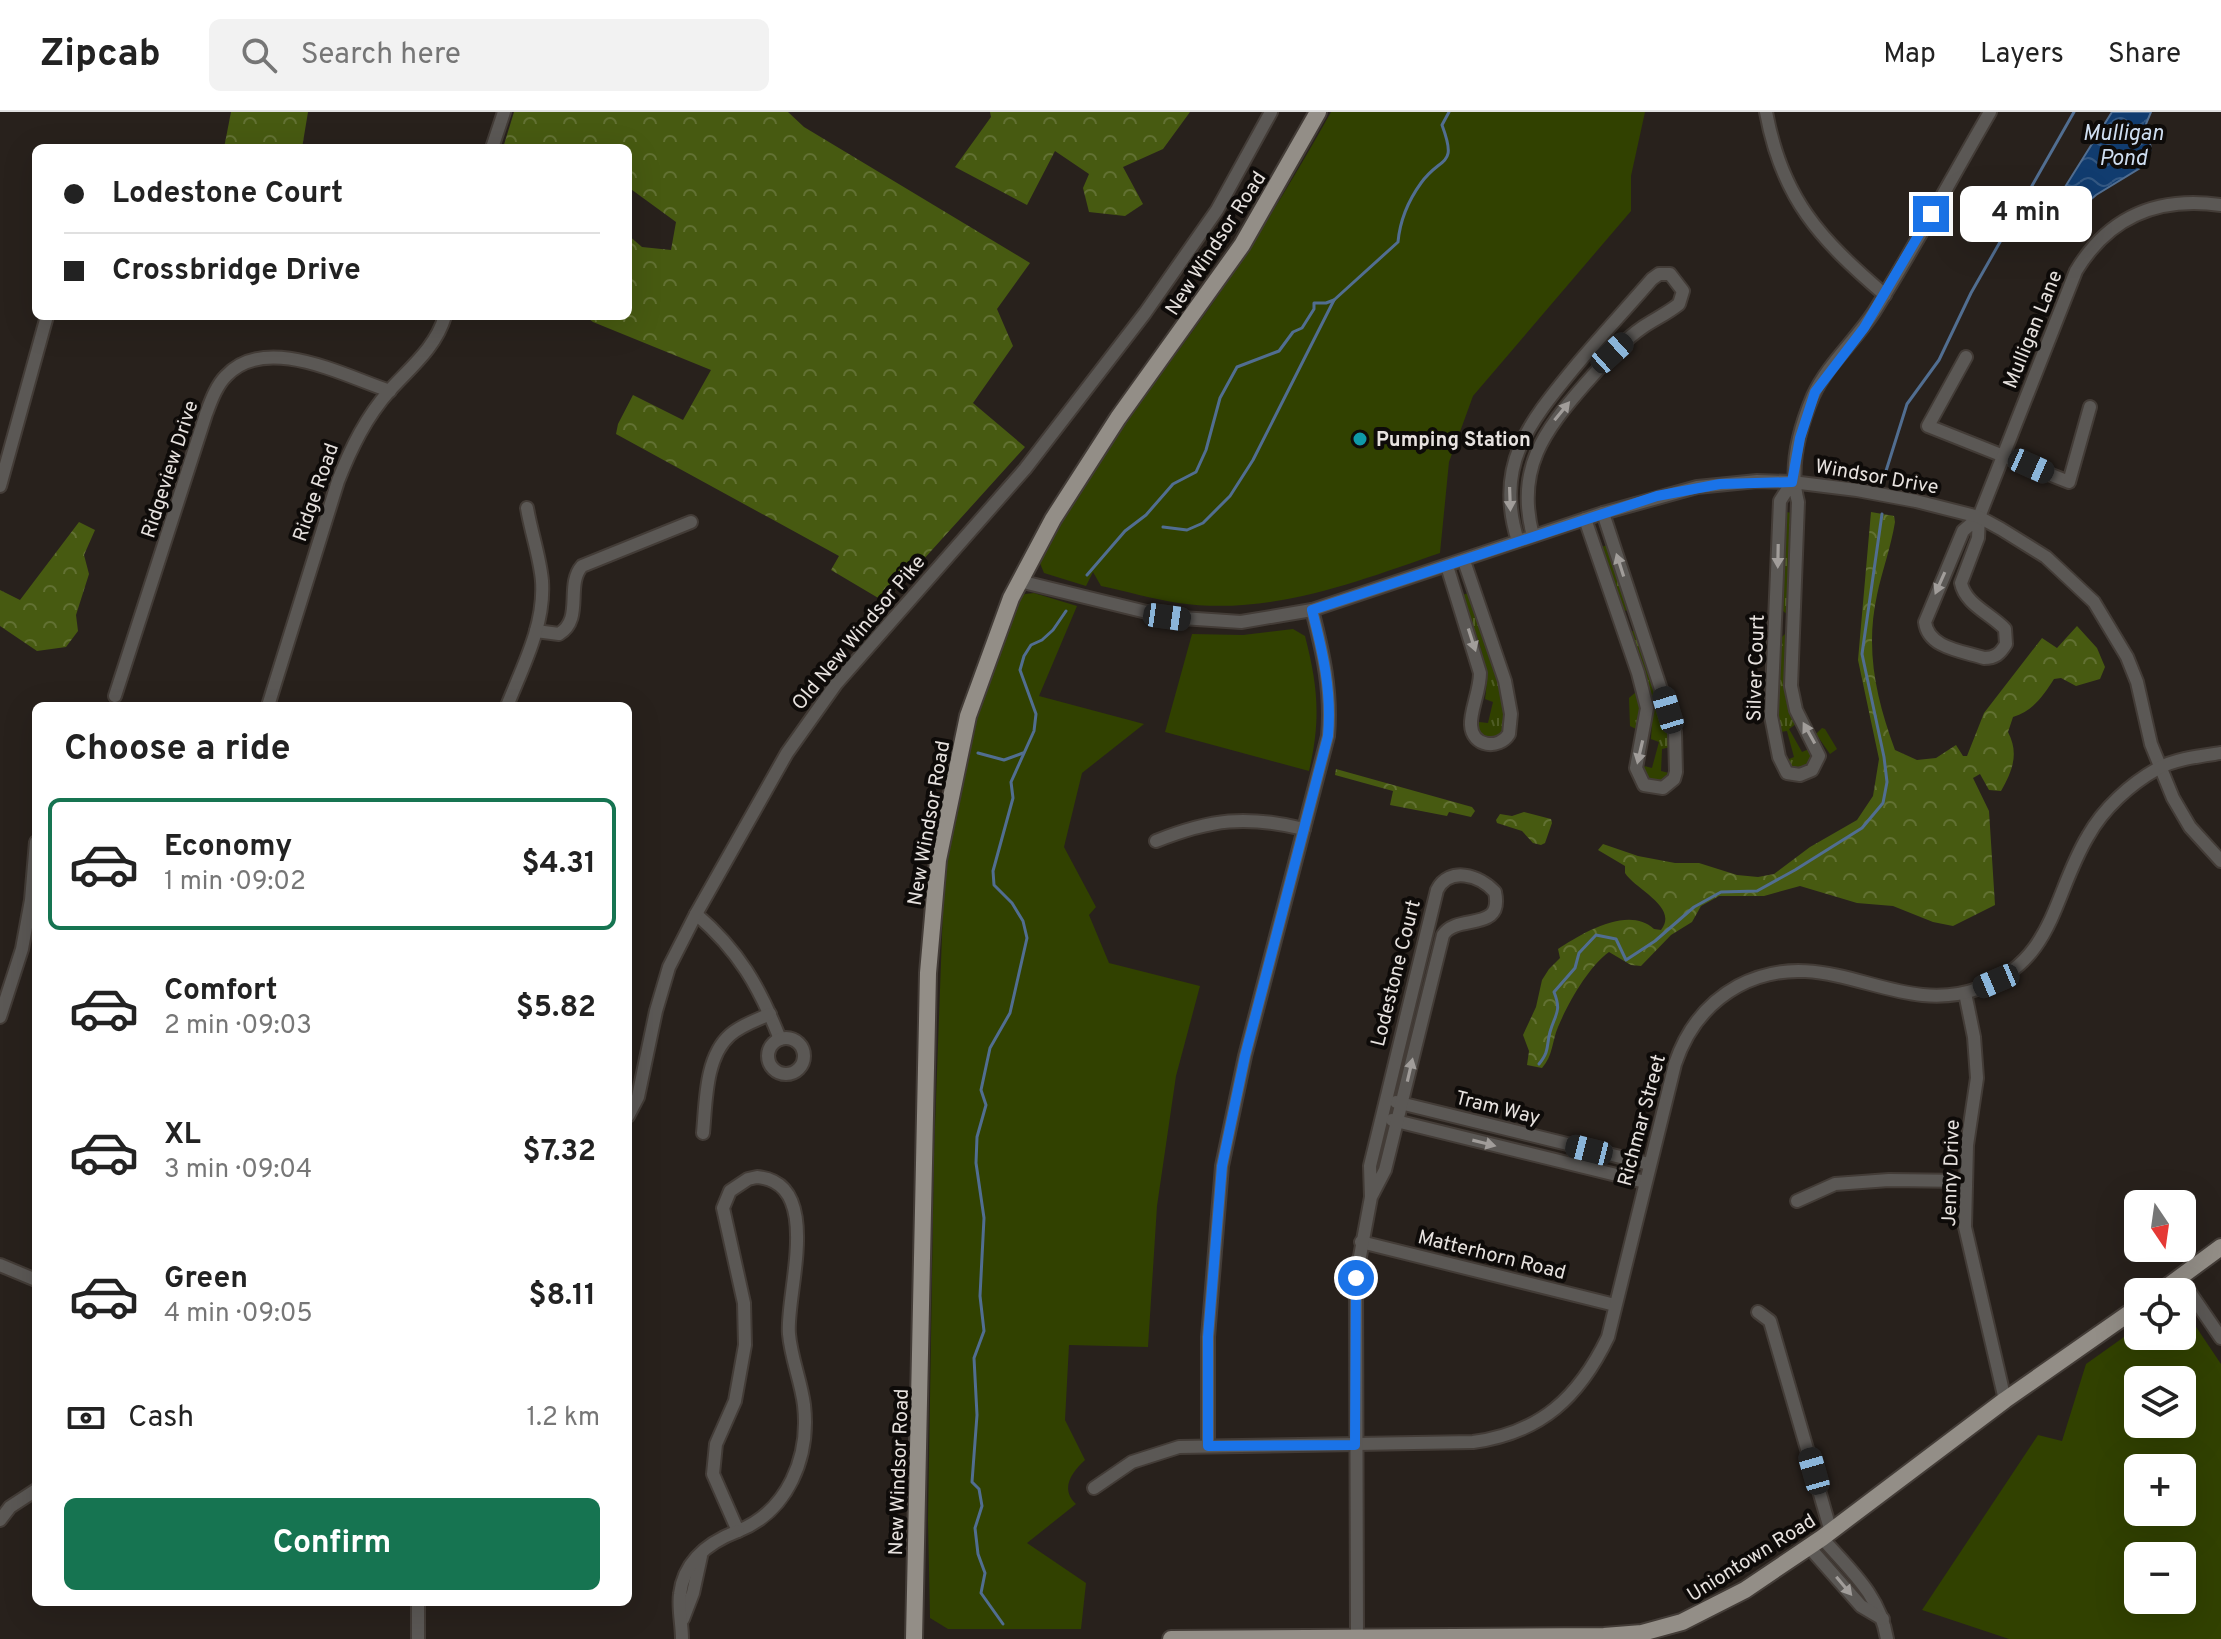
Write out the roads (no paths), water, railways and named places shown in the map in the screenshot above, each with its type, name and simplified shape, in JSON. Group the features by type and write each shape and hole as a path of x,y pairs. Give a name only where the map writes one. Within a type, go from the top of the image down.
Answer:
{"main road":[{"name":"New Windsor Road","path":"914,1639 927,1001 934,896 947,805 968,716 982,671 1019,581 1053,519 1242,245 1318,112"},
{"path":"2180,1278 2221,1247"},
{"name":"Uniontown Road","path":"1171,1639 1660,1634 1724,1601 1821,1539 2005,1400 2124,1317"}],"street":[{"path":"493,144 504,112"},
{"name":"Old New Windsor Pike","path":"632,1106 640,1087 661,988 696,914 787,753 836,684 1025,469 1181,263 1223,200 1271,112"},
{"path":"1766,112 1779,164 1806,215 1838,255 1885,295"},
{"path":"1792,482 1800,438 1815,392 1885,295 1990,112"},
{"name":"Mulligan Lane","path":"1979,517 2068,287 2096,241 2123,221 2152,208 2192,202 2221,205"},
{"path":"1518,541 1509,505 1509,487 1525,433 1556,390 1652,279 1659,274 1670,274 1683,291 1679,304 1643,327 1612,353 1540,443 1527,493 1527,514 1533,536"},
{"path":"0,486 46,320"},
{"name":"Ridge Road","path":"269,702 338,481 359,434 390,391 424,355 443,320"},
{"name":"Ridgeview Drive","path":"115,696 206,414 225,377 234,369 261,358 285,357 390,391"},
{"path":"1966,357 1928,426 2069,482 2090,407"},
{"name":"Windsor Drive","path":"1019,581 1136,611 1191,621 1241,622 1312,610 1603,513 1697,487 1757,481 1792,482 1889,495 1979,517 2046,557 2094,602 2116,635 2137,682 2159,767 2190,827 2221,861"},
{"name":"Silver Court","path":"1792,482 1798,502 1791,686 1796,710 1819,756 1812,770 1796,775 1787,773 1783,768 1773,736 1771,716 1780,501 1792,482"},
{"path":"509,702 536,631 542,581 527,508"},
{"path":"1585,519 1647,708 1636,768 1638,775 1644,785 1663,788 1674,779 1676,772 1675,732 1603,513"},
{"path":"1979,517 1978,538 1961,583 1971,601 2005,629 2006,644 1992,658 1934,641 1927,633 1925,622 1963,531 1979,517"},
{"path":"536,631 559,634 566,630 573,613 576,573 582,566 691,522"},
{"path":"1447,566 1479,662 1480,682 1471,719 1472,733 1482,743 1502,743 1509,734 1509,698 1464,561"},
{"path":"1208,1446 1208,1337 1222,1166 1245,1056 1324,757 1330,714 1328,674 1312,610"},
{"path":"2159,767 2221,753"},
{"name":"Richmar Street","path":"1094,1488 1132,1462 1179,1447 1473,1442 1519,1432 1567,1400 1596,1362 1608,1337 1679,1051 1704,1011 1735,987 1772,973 1802,969 1831,972 1921,995 1965,993 1996,981 2013,971 2034,949 2053,919 2087,836 2123,794 2159,767"},
{"path":"1156,841 1183,830 1229,820 1277,823 1304,829"},
{"name":"Lodestone Court","path":"1357,1638 1356,1278 1371,1197 1370,1166 1437,890 1442,879 1449,876 1459,875 1482,881 1495,892 1495,907 1492,914 1483,920 1454,925 1443,935 1385,1170 1371,1197"},
{"path":"0,1017 22,949 32,888"},
{"path":"696,914 719,933 746,966 780,1039"},
{"name":"Jenny Drive","path":"1965,993 1974,1037 1977,1078 1967,1145 1967,1237 2005,1400"},
{"path":"703,1133 712,1070 720,1048 737,1030 770,1014"},
{"name":"Tram Way","path":"1385,1100 1649,1164"},
{"name":"Tram Way","path":"1381,1118 1645,1182"},
{"path":"682,1639 682,1585 693,1562 713,1541 738,1531 763,1518 784,1495 802,1454 805,1428 788,1312 799,1252 796,1225 791,1205 780,1188 774,1182 757,1177 730,1191 723,1208 744,1303 745,1345 738,1392 716,1444 713,1474 738,1531"},
{"path":"1797,1201 1835,1184 1889,1180 1966,1181"},
{"name":"Matterhorn Road","path":"1361,1242 1615,1305"},
{"path":"0,1265 32,1278"},
{"path":"2196,1301 2221,1338"},
{"path":"1758,1312 1770,1321 1821,1539 1861,1606 1883,1619 1887,1639"},
{"path":"0,1520 5,1503 32,1492"},
{"path":"418,1606 418,1639"}],"water":[{"name":"Mulligan Pond","path":"2112,112 2151,112 2146,124 2151,149 2145,165 2082,207 2071,208 2064,202 2065,187"}],"waterway":[{"path":"1163,527 1187,530 1203,523 1230,496 1253,460 1334,300 1398,242 1412,197 1428,174 1448,155 1442,125 1449,112"},
{"path":"1886,471 1907,404 1939,360 1971,293 2074,112"},
{"path":"1087,575 1125,531 1146,515 1173,484 1196,472 1206,450 1220,398 1237,367 1279,351 1293,332 1302,328 1314,309 1314,303 1334,300"},
{"path":"1539,1064 1546,1052 1557,1013 1554,992 1575,968 1579,953 1596,935 1616,939 1626,960 1655,941 1694,907 1721,892 1757,891 1795,870 1862,828 1883,803 1887,782 1884,757 1862,654 1882,514"},
{"path":"1003,1624 981,1593 985,1573 978,1554 975,1528 982,1506 979,1489 972,1482 977,1415 974,1358 984,1331 980,1296 984,1218 976,1163 977,1137 986,1105 981,1090 990,1048 1010,1013 1027,938 1023,921 1012,903 994,885 993,871 1013,798 1011,782 1034,731 1036,714 1020,670 1031,645 1053,630 1066,611"},
{"path":"978,753 1004,760 1023,753"}],"place":[{"name":"Pumping Station","path":"1360,439"}]}
